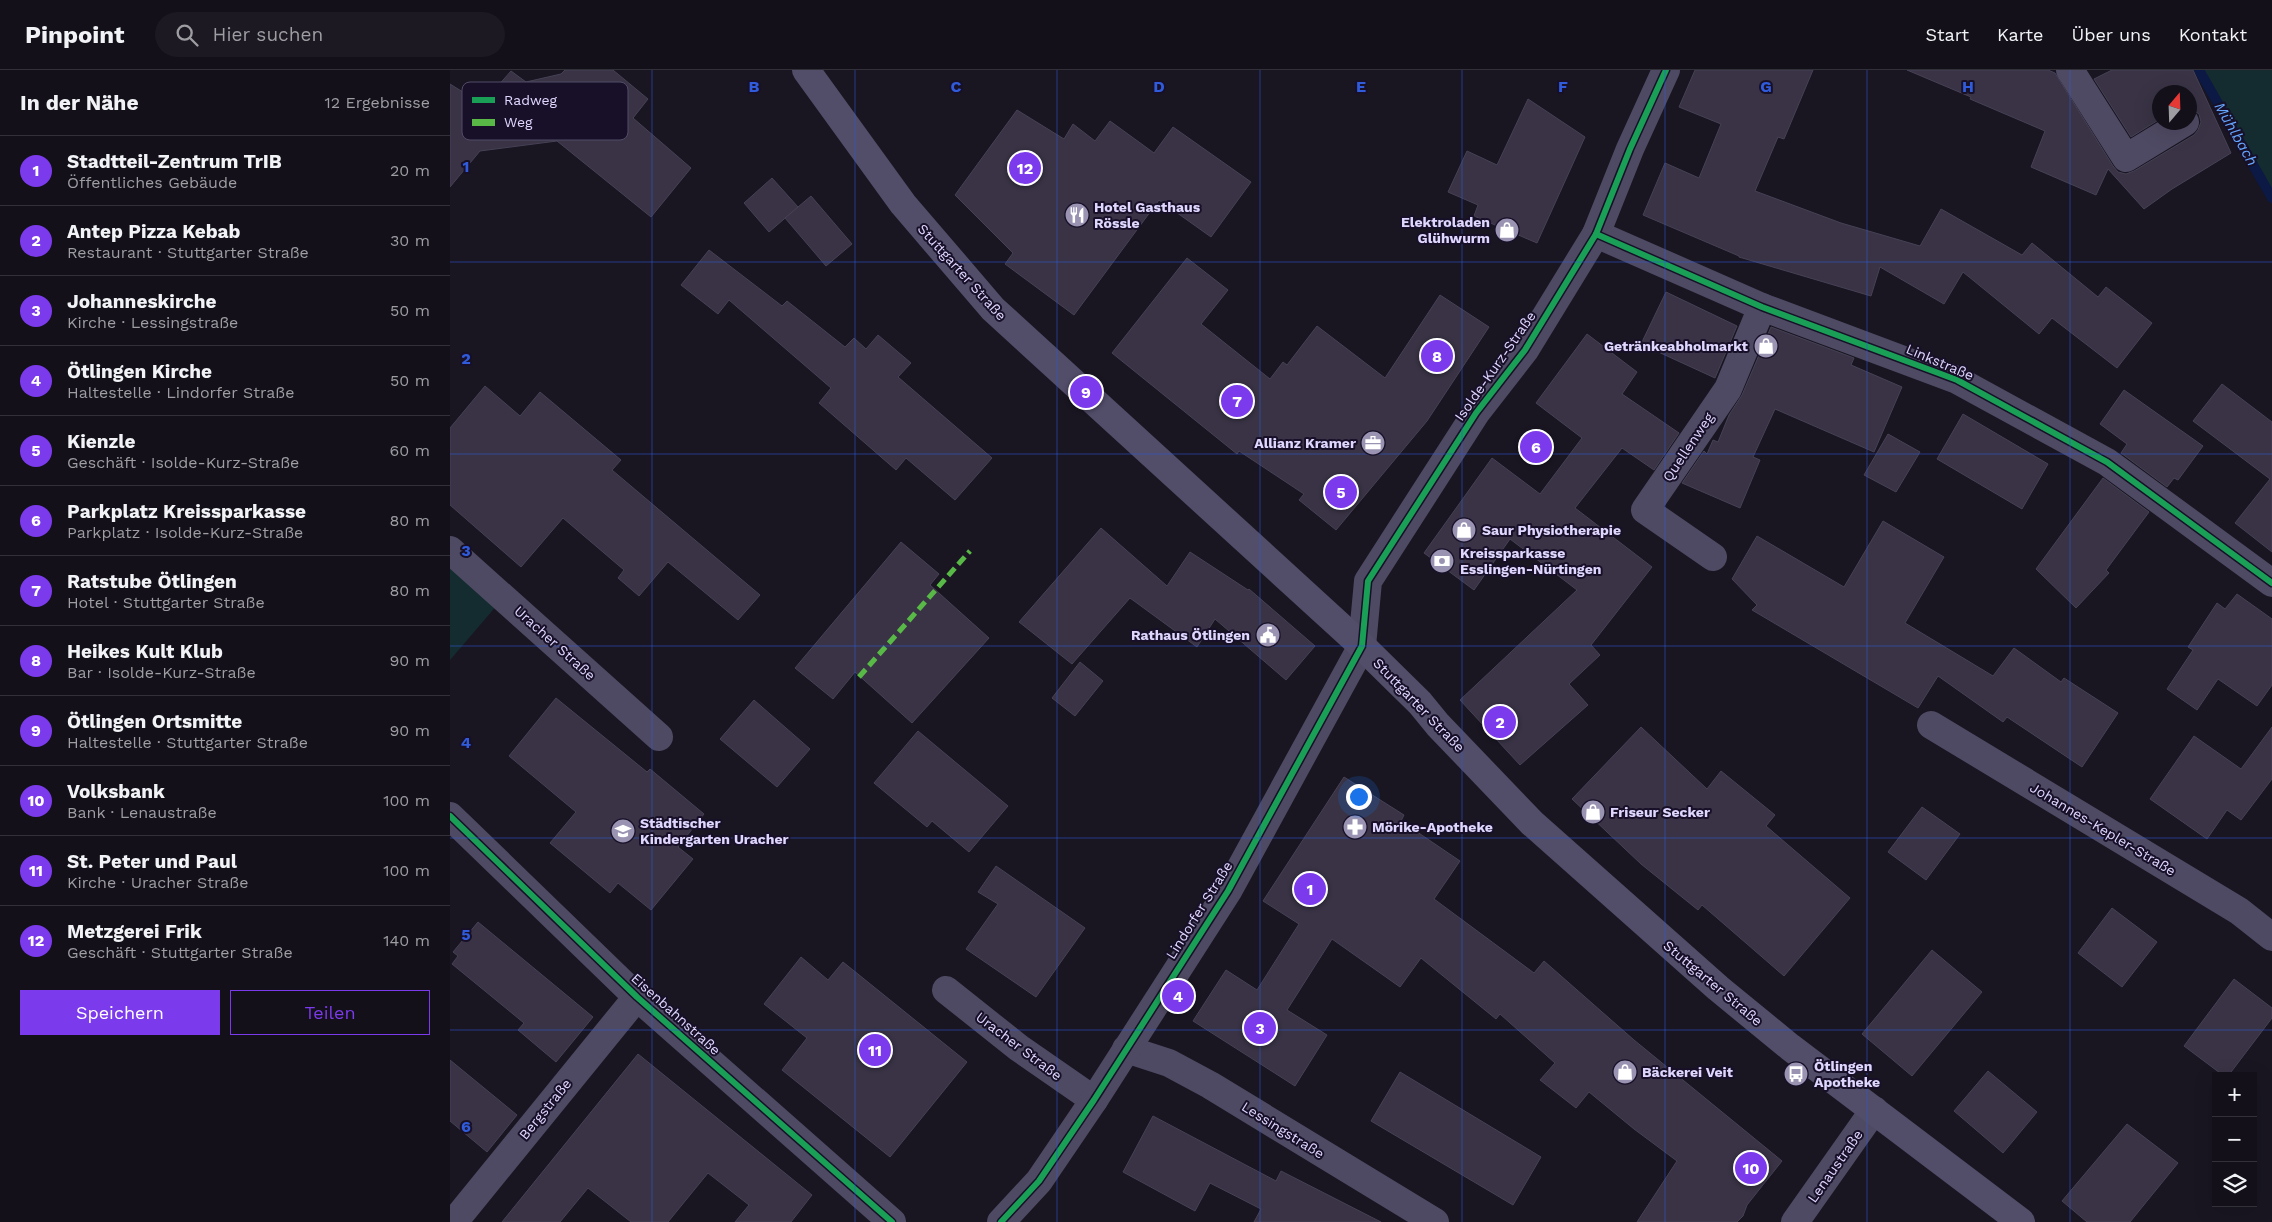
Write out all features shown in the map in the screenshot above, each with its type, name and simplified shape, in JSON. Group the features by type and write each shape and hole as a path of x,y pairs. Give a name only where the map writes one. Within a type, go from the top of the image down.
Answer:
{"main road":[{"name":"Stuttgarter Straße","path":"806,70 902,204 993,310 1059,368 1362,646 1420,703 1438,725 1532,823 1602,887 1773,1033 2022,1222"}],"street":[{"name":"Isolde-Kurz-Straße","path":"1362,646 1368,581 1476,413 1525,350 1596,234 1630,149 1666,70"},
{"path":"2070,70 2126,158 2173,130"},
{"name":"Linkstraße","path":"1596,234 1762,307 1957,380 2107,462 2272,583"},
{"name":"Quellenweg","path":"1714,557 1645,510 1728,389 1762,307"},
{"name":"Uracher Straße","path":"450,550 659,737"},
{"name":"Lindorfer Straße","path":"1001,1222 1039,1181 1094,1100 1228,891 1362,646"},
{"name":"Johannes-Kepler-Straße","path":"1931,725 2239,912 2272,937"},
{"name":"Eisenbahnstraße","path":"450,816 637,996 892,1222"},
{"name":"Uracher Straße","path":"946,990 1019,1048 1094,1100"},
{"name":"Bergstraße","path":"454,1222 637,996"},
{"name":"Lessingstraße","path":"1126,1049 1169,1063 1210,1085 1435,1222"},
{"name":"Lenaustraße","path":"1795,1222 1874,1110"}],"green space":[{"path":"2199,70 2272,70 2272,198"},
{"path":"450,562 498,604 450,660"}],"building":[{"path":"565,70 613,70 627,82 526,82 561,74"},
{"path":"1695,70 1813,70 1784,139 1778,137 1755,191 1841,223 1920,246 1941,209 2022,255 2032,243 2098,297 2106,287 2152,323 2117,368 2052,318 2039,334 1963,272 1944,304 1880,267 1871,296 1739,257 1643,215 1665,163 1699,178 1721,124 1679,107"},
{"path":"1907,70 2048,70 2055,73 2113,166 2118,172 2126,174 2194,135 2198,130 2201,122 2197,113 2197,85 2152,85 2152,124 2131,137 2094,79 2112,70 2193,70 2231,153 2172,189 2144,209 2108,169 2096,195 2031,167 2045,131 1970,99 1971,97"},
{"path":"511,71 526,82 501,82"},
{"path":"628,82 648,99 633,118 691,168 651,217 557,141 480,151 450,187 450,84 462,92 462,140 628,140"},
{"path":"1528,99 1585,137 1537,243 1474,216 1478,205 1448,192 1467,151 1497,165"},
{"path":"1017,110 1064,139 1073,124 1095,141 1110,121 1154,153 1173,127 1251,182 1211,237 1159,200 1074,315 1005,264 1013,253 955,195"},
{"path":"772,178 798,207 769,232 744,203"},
{"path":"811,196 852,244 826,266 785,218"},
{"path":"709,250 782,306 787,301 845,347 854,338 866,349 878,335 911,363 898,377 992,458 955,500 906,458 896,470 819,403 831,388 729,300 718,314 681,285"},
{"path":"1187,258 1228,290 1201,324 1270,379 1283,362 1287,365 1317,326 1385,378 1440,295 1489,327 1427,421 1336,530 1299,500 1304,494 1239,451 1237,454 1112,353"},
{"path":"1666,292 1737,326 1715,378 1641,344"},
{"path":"1771,327 1854,358 1851,365 1902,387 1874,452 1775,409 1753,457 1760,460 1740,508 1682,483 1704,451 1707,454 1713,440 1718,442 1729,415 1742,395"},
{"path":"1587,334 1637,372 1622,394 1679,433 1654,470 1622,448 1575,508 1652,567 1591,645 1600,655 1569,684 1588,705 1520,765 1460,700 1577,590 1510,539 1474,590 1424,553 1492,458 1540,494 1582,438 1536,403"},
{"path":"2222,384 2272,422 2272,552 2235,523 2270,479 2193,421"},
{"path":"485,386 520,416 540,392 621,460 612,470 760,595 738,620 668,562 639,596 618,578 624,570 563,518 521,567 450,505 450,428"},
{"path":"2124,390 2203,446 2178,480 2174,478 2167,487 2121,453 2127,444 2100,424"},
{"path":"1963,414 2048,464 2022,509 1937,459"},
{"path":"1888,434 1920,452 1896,492 1864,475"},
{"path":"2103,478 2149,512 2106,570 2109,573 2076,608 2036,569"},
{"path":"1883,521 1944,557 1905,623 1993,676 2014,648 2061,682 2064,678 2118,713 2082,767 2007,717 2003,722 1938,676 1918,708 1752,610 1757,605 1732,579 1757,536 1844,587"},
{"path":"1101,528 1167,586 1190,552 1249,589 1315,646 1286,680 1215,619 1197,647 1130,598 1072,664 1019,622"},
{"path":"901,542 939,574 930,585 989,638 912,723 855,672 833,699 795,668"},
{"path":"2237,594 2272,619 2272,685 2257,706 2218,679 2197,710 2167,689 2193,650 2188,647 2217,603 2225,609"},
{"path":"1080,662 1103,681 1075,716 1052,698"},
{"path":"556,698 647,772 650,769 704,814 678,847 693,859 651,910 618,883 610,893 550,843 576,812 509,756"},
{"path":"754,700 810,749 777,787 720,739"},
{"path":"1641,727 1707,789 1721,771 1775,815 1766,826 1850,898 1784,976 1702,905 1698,910 1641,864 1572,799"},
{"path":"2272,727 2272,779 2241,820 2227,810 2207,839 2150,799 2194,736 2241,769"},
{"path":"918,731 1008,806 969,852 932,821 927,827 874,783"},
{"path":"1344,777 1404,815 1401,821 1460,861 1434,899 1534,973 1544,961 1634,1040 1782,1161 1747,1205 1743,1216 1737,1222 1637,1222 1677,1161 1589,1092 1576,1108 1540,1080 1555,1063 1500,1014 1496,1019 1421,958 1400,987 1332,939 1287,1010 1327,1035 1295,1086 1193,1021 1226,970 1257,990 1299,924 1263,901"},
{"path":"1922,807 1960,834 1926,880 1888,852"},
{"path":"996,866 1085,928 1036,997 966,949 998,904 978,892"},
{"path":"2112,908 2157,942 2122,987 2078,953"},
{"path":"478,922 593,1017 556,1062 518,1030 524,1023 452,964 458,956 453,952"},
{"path":"1932,950 1982,992 1912,1076 1862,1034"},
{"path":"801,957 828,980 843,962 967,1062 890,1157 782,1070 807,1038 764,1004"},
{"path":"2234,979 2272,1008 2272,1018 2231,1072 2219,1072 2184,1046"},
{"path":"638,1054 812,1195 791,1222 735,1222 749,1205 708,1173 668,1222 631,1222 588,1188 560,1222 502,1222"},
{"path":"450,1060 517,1115 487,1152 450,1121"},
{"path":"1988,1071 2037,1112 2003,1153 1954,1111"},
{"path":"1400,1072 1541,1157 1513,1205 1371,1121"},
{"path":"1153,1116 1276,1181 1281,1171 1381,1222 1254,1222 1261,1209 1210,1183 1195,1211 1123,1172"},
{"path":"2127,1124 2178,1163 2130,1222 2087,1222 2062,1201"}],"waterway":[{"name":"Mühlbach","path":"2199,70 2272,198"}],"marked path":[{"path":"859,677 970,551"}],"cycle path":[{"path":"1001,1222 1039,1181 1094,1100 1228,891 1362,646 1368,581 1476,413 1525,350 1596,234 1630,149 1666,70"},
{"path":"1596,234 1762,307 1957,380 2107,462 2272,583"},
{"path":"450,816 637,997 892,1222"}],"place":[{"name":"Metzgerei Frik","path":"1025,168"},
{"name":"Hotel Gasthaus Rössle","path":"1077,215"},
{"name":"Elektroladen Glühwurm","path":"1507,230"},
{"name":"Getränkeabholmarkt","path":"1766,346"},
{"name":"Heikes Kult Klub","path":"1437,356"},
{"name":"Ötlingen Ortsmitte","path":"1086,392"},
{"name":"Ratstube Ötlingen","path":"1237,401"},
{"name":"Allianz Kramer","path":"1373,443"},
{"name":"Parkplatz Kreissparkasse","path":"1536,447"},
{"name":"Kienzle","path":"1341,492"},
{"name":"Saur Physiotherapie","path":"1464,530"},
{"name":"Kreissparkasse Esslingen-Nürtingen","path":"1442,561"},
{"name":"Rathaus Ötlingen","path":"1268,635"},
{"name":"Antep Pizza Kebab","path":"1500,722"},
{"name":"Friseur Secker","path":"1593,812"},
{"name":"Mörike-Apotheke","path":"1355,827"},
{"name":"Städtischer Kindergarten Uracher","path":"623,831"},
{"name":"Stadtteil-Zentrum TrIB","path":"1310,889"},
{"name":"Ötlingen Kirche","path":"1178,996"},
{"name":"Johanneskirche","path":"1260,1028"},
{"name":"St. Peter und Paul","path":"875,1050"},
{"name":"Bäckerei Veit","path":"1625,1072"},
{"name":"Ötlingen Apotheke","path":"1796,1074"},
{"name":"Volksbank","path":"1751,1168"}]}
